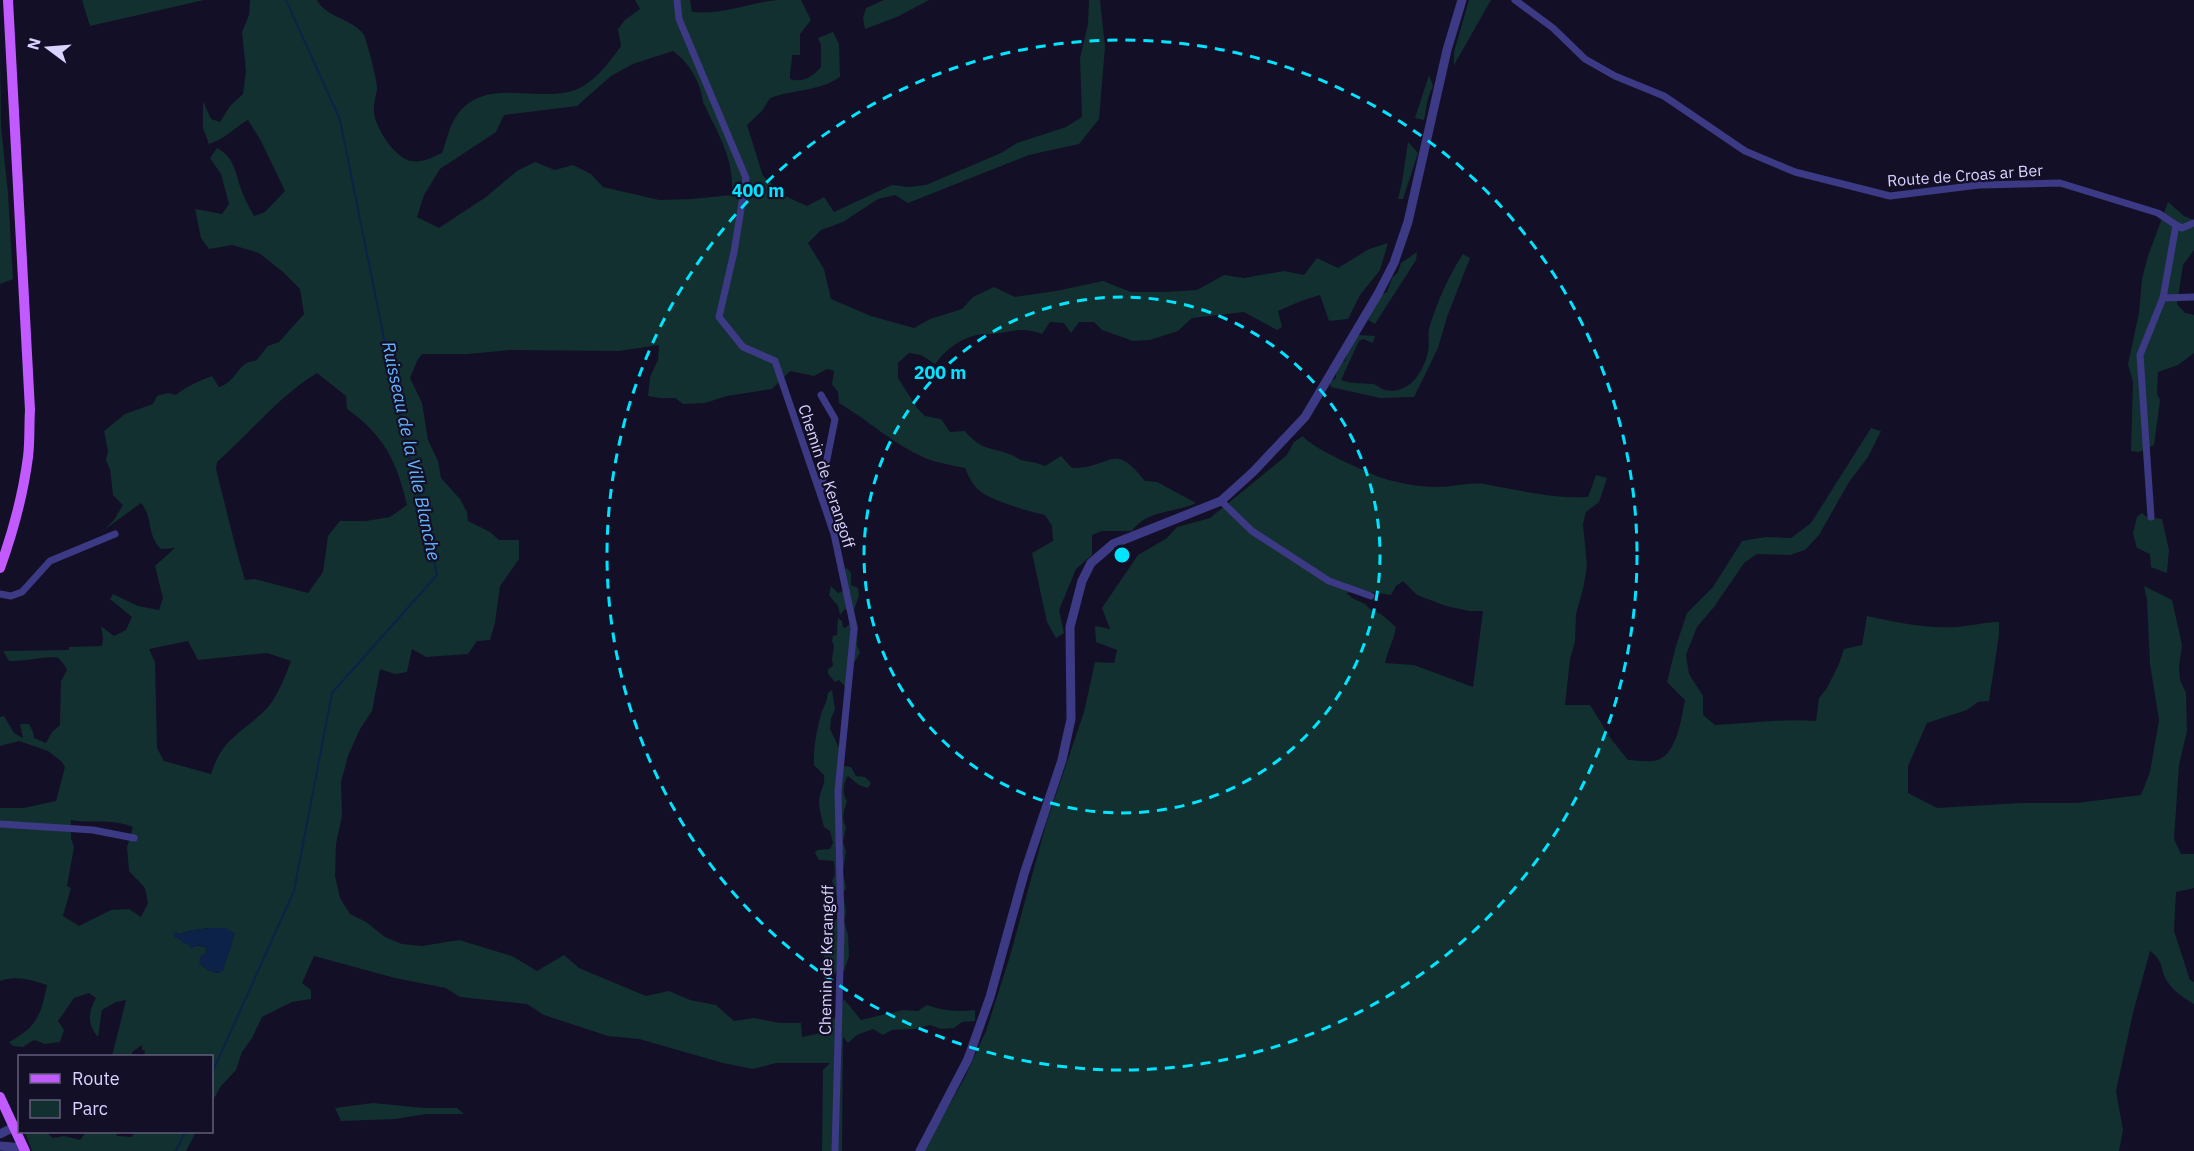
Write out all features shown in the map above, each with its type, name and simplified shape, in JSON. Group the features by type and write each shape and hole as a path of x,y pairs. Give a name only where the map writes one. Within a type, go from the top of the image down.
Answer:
{"main road":[{"path":"0,568 11,536 21,494 28,455 30,410 8,0"},
{"path":"0,1097 24,1149"}],"street":[{"name":"Chemin de Kerangoff","path":"677,0 679,19 746,178 734,252 719,317 742,346 775,361 834,534 854,628 838,791 842,932 835,1151"},
{"path":"920,1151 968,1059 990,997 1024,874 1062,760 1071,719 1070,627 1082,581 1090,563 1113,544 1221,501 1305,417 1378,294 1394,262 1408,222 1447,50 1462,0"},
{"name":"Route de Croas ar Ber","path":"1515,0 1553,27 1585,59 1615,76 1664,96 1745,151 1795,172 1890,196 1979,185 2060,183 2158,213 2176,225"},
{"path":"2151,517 2140,355 2163,298 2176,225 2182,228 2194,223"},
{"path":"2163,298 2194,297"},
{"path":"820,491 835,419 821,395"},
{"path":"1221,501 1252,531 1329,581 1371,596"},
{"path":"0,594 11,596 22,592 50,561 115,534"},
{"path":"0,824 93,830 134,838"},
{"path":"0,1134 14,1127"},
{"path":"0,1146 24,1149"}],"green space":[{"path":"82,0 204,0 90,26"},
{"path":"250,0 317,0 326,11 360,30 364,35 376,79 374,109 378,126 387,141 399,154 405,159 419,161 442,153 455,118 467,105 480,97 495,93 560,93 575,90 589,83 621,46 618,29 625,20 640,9 635,0 690,0 692,12 703,12 777,0 801,0 811,20 800,34 800,55 792,55 790,79 807,78 821,67 821,45 818,38 833,32 839,44 840,77 815,88 770,98 762,111 747,125 763,176 785,196 807,206 824,197 834,212 892,185 909,187 926,185 1001,153 1017,143 1066,127 1082,117 1080,58 1088,24 1089,0 1100,0 1105,47 1099,119 1079,144 1029,155 908,203 895,195 878,199 843,222 821,230 808,243 824,269 831,299 871,316 914,328 930,319 962,309 973,297 994,287 1015,297 1103,281 1131,292 1197,290 1224,275 1244,278 1284,271 1304,275 1317,258 1338,268 1369,249 1388,243 1380,270 1360,295 1348,319 1329,321 1320,295 1278,311 1282,327 1277,330 1244,312 1192,318 1178,331 1150,340 1133,341 1102,330 1094,322 1079,322 1071,333 1064,323 1050,322 1042,334 1021,330 982,334 968,338 950,348 935,364 921,355 909,353 898,363 898,378 917,408 925,416 941,419 950,432 965,431 971,438 987,448 1045,466 1061,456 1072,468 1118,459 1126,462 1145,481 1157,482 1196,503 1145,519 1132,531 1102,531 1092,535 1092,555 1076,569 1059,610 1064,633 1056,638 1047,622 1032,553 1053,541 1052,526 1045,515 994,499 976,487 965,468 925,458 891,439 839,403 838,392 832,384 834,371 827,369 814,376 790,371 772,389 727,396 705,403 683,404 675,398 648,396 650,377 658,360 659,345 619,351 511,350 468,354 422,354 417,361 410,378 422,403 428,440 438,461 441,478 460,499 467,512 468,521 490,532 499,540 519,540 519,559 500,586 495,623 490,640 477,641 468,654 426,657 412,649 407,672 395,674 380,669 372,711 360,729 348,756 341,782 342,816 336,844 335,876 340,898 350,914 366,922 385,937 402,944 422,946 459,940 512,956 537,971 564,955 579,968 646,996 669,991 690,1000 716,1005 734,1021 754,1018 779,1023 801,1023 802,1037 825,1032 829,1019 835,1018 844,999 861,1020 903,1010 918,1011 927,1005 939,1009 975,1010 975,1021 962,1022 954,1028 941,1029 930,1025 915,1029 892,1030 883,1035 873,1029 857,1035 848,1043 843,1037 842,1151 822,1151 823,1070 830,1063 776,1063 753,1069 723,1063 639,1039 608,1036 544,1015 527,1004 460,997 446,988 395,978 314,956 302,983 311,990 311,999 292,1002 262,1017 242,1052 236,1070 221,1086 213,1100 213,1055 144,1055 142,1045 132,1052 132,1055 112,1055 126,1000 116,1002 102,1010 98,1037 90,1023 91,1008 96,998 89,993 74,998 58,1021 64,1030 60,1042 45,1044 34,1040 23,1047 13,1046 9,1042 26,1031 36,1019 47,985 18,978 0,981 0,808 23,808 56,801 65,767 48,751 19,741 0,746 0,717 4,716 14,733 23,738 20,724 29,724 34,738 46,743 52,732 60,725 61,681 67,670 58,658 9,661 3,651 69,650 69,647 102,646 101,626 114,636 126,630 132,617 110,599 113,594 138,606 159,610 163,598 155,566 175,548 161,549 156,543 148,515 141,503 104,530 114,520 123,505 113,495 110,469 106,460 108,451 104,431 125,414 153,404 157,396 168,393 176,395 212,376 219,387 225,384 245,364 256,361 268,346 279,342 304,314 300,289 259,253 232,245 209,249 201,238 195,209 222,214 229,204 221,174 210,158 217,148 230,160 254,216 265,212 285,191 261,141 248,120 209,144 203,128 203,101 211,119 220,122 230,106 243,94 246,71 242,32 249,15","holes":["673,51 689,67 697,80 703,102 728,159 731,171 731,195 659,200 603,187 591,174 573,165 555,170 535,162 517,171 486,197 439,228 417,217 424,195 440,169 496,132 504,115 577,106 611,76 633,64","317,373 346,396 347,409 380,439 399,476 407,505 390,517 366,521 340,521 328,536 323,572 308,593 255,579 245,580 216,469 217,462 277,404","188,641 198,660 267,653 291,661 272,702 228,743 216,761 211,774 164,761 157,748 155,662 149,649","71,820 109,822 133,827 127,847 129,871 145,888 148,903 141,917 129,909 111,910 79,926 63,916 71,888 67,886 74,847 71,839","211,928 235,933 223,970 218,973 200,964 201,956 207,953 205,947 184,943 175,932 180,934"]},
{"path":"884,0 929,0 897,17 865,29 863,18 866,8"},
{"path":"1469,0 1491,0 1454,65 1454,52"},
{"path":"0,49 1,127 13,279 0,284"},
{"path":"1429,75 1433,86 1424,120 1415,118"},
{"path":"1408,142 1418,153 1403,199 1398,199 1402,182"},
{"path":"2168,202 2184,216 2194,220 2194,250 2183,265 2177,304 2185,313 2194,315 2194,353 2178,365 2158,372 2157,394 2160,400 2154,445 2139,452 2131,451 2133,382 2128,364 2139,313 2142,279"},
{"path":"1417,252 1416,260 1375,324 1368,320 1381,295 1387,292 1401,263"},
{"path":"1463,254 1470,258 1447,317 1438,348 1414,397 1380,398 1331,387 1329,382 1336,378 1340,364 1345,361 1358,335 1375,336 1373,343 1363,339 1359,341 1341,380 1373,384 1394,391 1414,381 1426,360 1429,349 1429,328 1437,306"},
{"path":"1871,428 1881,431 1868,457 1849,482 1819,535 1805,550 1790,555 1757,554 1744,563 1714,607 1697,627 1686,655 1689,674 1703,696 1703,715 1715,725 1816,721 1819,698 1827,688 1844,649 1862,645 1867,616 1934,627 1999,622 1989,701 1978,702 1967,710 1927,723 1908,766 1908,793 1937,808 2021,803 2076,803 2141,795 2150,772 2159,720 2150,664 2147,600 2144,586 2172,600 2182,645 2179,666 2180,680 2186,693 2187,731 2179,765 2174,839 2181,854 2194,854 2194,888 2176,892 2174,931 2190,980 2194,982 2194,1004 2169,984 2160,962 2150,951 2133,1013 2116,1091 2123,1130 2119,1151 923,1151 964,1079 986,1031 1010,956 1046,824 1084,712 1095,662 1114,663 1117,650 1096,642 1095,626 1110,629 1102,608 1138,555 1167,538 1177,527 1210,518 1287,455 1294,442 1303,436 1315,446 1372,474 1416,485 1438,487 1484,484 1549,495 1588,497 1596,475 1607,478 1599,502 1586,512 1583,524 1587,566 1576,614 1575,642 1570,659 1565,705 1590,705 1611,739 1628,760 1653,761 1668,753 1673,745 1685,700 1667,682 1687,613 1713,587 1742,541 1766,537 1791,538 1811,523","holes":["1403,581 1417,595 1446,606 1469,611 1483,611 1473,687 1414,665 1385,663 1396,627 1381,614 1346,593 1364,591 1391,595 1396,586"]},
{"path":"2142,513 2147,517 2162,519 2169,550 2167,573 2151,567 2150,554 2137,548 2133,533 2137,517"},
{"path":"847,568 851,573 851,585 858,588 859,595 854,610 858,627 857,645 860,653 853,664 846,687 839,680 835,682 828,674 828,669 833,666 832,641 833,636 837,635 838,618 845,628 850,624 848,611 845,609 840,615 838,606 829,595 831,586 838,593 843,591 840,574"},
{"path":"832,690 835,709 830,729 839,748 839,756 844,766 851,767 856,776 865,777 871,783 868,788 859,785 848,776 844,785 844,795 847,801 843,817 846,827 843,842 846,851 843,872 846,889 843,892 849,956 844,971 837,970 833,976 828,976 825,961 825,938 827,931 837,919 837,905 832,881 835,875 834,861 819,860 815,853 817,850 830,849 833,843 830,831 824,827 819,807 824,775 814,765 814,759 820,718 828,693"},
{"path":"373,1103 424,1108 457,1108 464,1114 426,1114 395,1119 341,1121 335,1108"},
{"path":"25,1133 47,1133 53,1138 64,1136 80,1140 85,1133 116,1133 117,1136 132,1137 134,1133 195,1133 186,1151 32,1151"}],"water":[{"path":"211,928 225,928 235,933 223,970 219,973 208,970 199,963 201,956 207,953 205,947 198,945 191,949 189,945 174,937 174,932 180,934"}],"waterway":[{"name":"Ruisseau de la Ville Blanche","path":"213,1071 294,891 332,693 437,575 394,388 340,120 286,0"},
{"name":"Ruisseau de la Ville Blanche","path":"176,1151 185,1133"}]}
